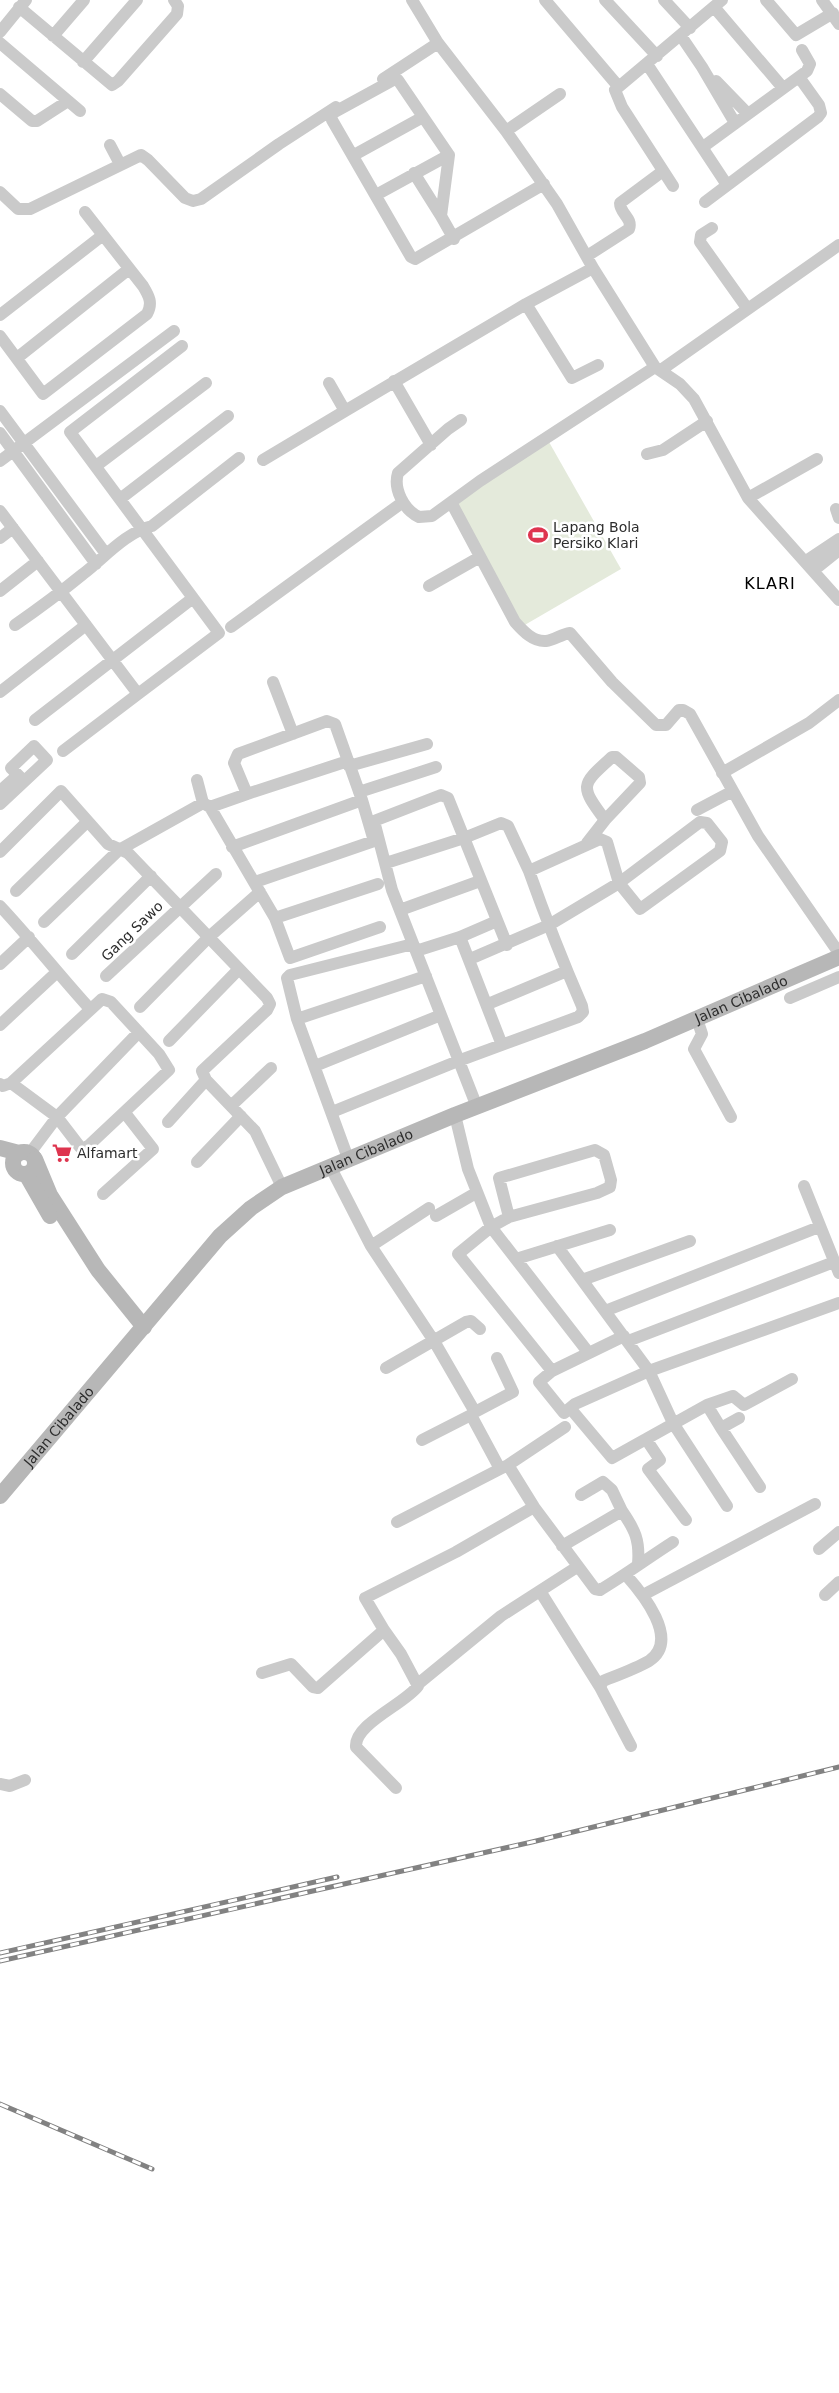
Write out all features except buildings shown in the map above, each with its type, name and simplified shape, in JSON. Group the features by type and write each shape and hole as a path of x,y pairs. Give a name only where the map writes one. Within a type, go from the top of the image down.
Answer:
{"street":[{"path":"52,36 84,0"},
{"path":"83,62 137,0"},
{"path":"0,32 23,4 52,36 109,84 114,84 177,14 178,6 174,0"},
{"path":"412,0 438,43 544,184 593,268 658,368 694,399 748,498 839,600"},
{"path":"545,0 618,86"},
{"path":"604,0 652,60 702,147 727,185"},
{"path":"664,0 685,32 702,67 735,123"},
{"path":"766,0 796,35 836,19 822,0"},
{"path":"673,186 616,96 615,90 618,86 652,60 718,3 783,88"},
{"path":"0,43 80,111"},
{"path":"0,192 18,209 30,209 136,156 144,157 185,198 193,201 201,199 279,144 438,43"},
{"path":"702,147 807,71 810,64 802,50"},
{"path":"702,67 748,114"},
{"path":"705,202 821,113 818,105 799,77"},
{"path":"330,113 395,79 398,80 449,155 441,216"},
{"path":"0,94 32,121 37,121 68,101"},
{"path":"506,131 560,94"},
{"path":"330,113 332,120 413,258 418,259 454,239 544,184"},
{"path":"354,155 423,117"},
{"path":"110,146 120,164"},
{"path":"376,195 449,155"},
{"path":"587,256 630,229 630,220 620,208 620,203 663,171"},
{"path":"414,173 454,239"},
{"path":"0,336 43,394 147,314 151,308 150,298 85,212"},
{"path":"712,228 701,235 700,242 747,308"},
{"path":"0,314 103,235"},
{"path":"461,420 398,473 396,485 403,502 415,515 423,518 432,516 658,368 839,245"},
{"path":"264,460 394,381 526,304 593,268"},
{"path":"17,358 129,269"},
{"path":"526,304 572,378 598,366"},
{"path":"0,461 174,331"},
{"path":"63,751 219,633 70,432 182,346"},
{"path":"394,381 431,445"},
{"path":"96,466 206,383"},
{"path":"329,383 345,411"},
{"path":"0,411 106,554"},
{"path":"120,499 228,416"},
{"path":"647,454 662,450 707,421"},
{"path":"0,433 96,564"},
{"path":"15,625 61,592 106,554 142,529 152,526 239,458"},
{"path":"748,498 817,459"},
{"path":"231,627 403,502"},
{"path":"451,502 515,622 524,633 535,639 546,641 570,633 612,682 656,725 666,726 679,710 687,711 700,729 722,774 758,836 839,953"},
{"path":"0,511 138,694"},
{"path":"0,538 14,528"},
{"path":"810,566 839,539"},
{"path":"810,566 839,550"},
{"path":"429,586 480,557"},
{"path":"0,591 38,561"},
{"path":"35,720 193,598"},
{"path":"0,692 86,625"},
{"path":"273,682 293,734"},
{"path":"722,774 809,724 839,700"},
{"path":"140,1007 258,887 374,841 361,796 334,724 331,721 238,754 234,758 234,763 246,794"},
{"path":"44,922 119,850 206,805 348,763 427,744"},
{"path":"586,845 605,820 636,788 641,780 616,757 612,757 589,778 586,784 588,794 605,820"},
{"path":"232,847 436,767"},
{"path":"0,791 21,778 0,804"},
{"path":"197,780 206,805 258,887 275,918 290,958 380,927"},
{"path":"0,852 61,791 108,844 128,853 262,992 270,1004 267,1010 202,1071 206,1080 255,1131 282,1187"},
{"path":"697,810 732,792"},
{"path":"477,1107 400,910 374,821 441,795 448,798 507,944"},
{"path":"16,891 87,822"},
{"path":"470,959 549,925 619,883 700,822 708,823 722,842 720,851 643,908 636,906 619,883 607,842 600,838 529,870"},
{"path":"332,1112 458,1061 578,1017 583,1012 529,870 506,824 501,823 464,838 386,863"},
{"name":"Gang Sawo","path":"106,976 216,874"},
{"path":"72,954 150,876"},
{"path":"400,910 480,881"},
{"path":"275,918 378,884"},
{"path":"0,906 29,936 56,972 90,1009"},
{"path":"350,1161 297,1019 287,982 290,975 460,937 497,921"},
{"path":"0,964 29,936"},
{"path":"460,937 488,1004 502,1045"},
{"name":"Jalan Cibalado","path":"0,1496 220,1236 251,1208 282,1187 334,1174 350,1161 455,1115 699,1024 839,957"},
{"path":"169,1041 240,969"},
{"path":"488,1004 567,971"},
{"path":"0,1025 56,972"},
{"path":"297,1019 426,976"},
{"path":"790,998 839,976"},
{"path":"102,999 107,999 163,1058 169,1070 86,1148 80,1147 57,1117 6,1083 90,1009 102,999"},
{"path":"315,1066 441,1015"},
{"path":"699,1024 701,1039 694,1049 731,1117"},
{"path":"139,1032 57,1117 28,1155 13,1163 14,1170 40,1201 91,1276 142,1330"},
{"path":"232,1105 271,1068"},
{"path":"168,1122 206,1080"},
{"path":"103,1194 153,1149 125,1113"},
{"path":"455,1115 476,1193 491,1227 588,1352"},
{"path":"197,1162 241,1116"},
{"path":"0,1148 28,1155 50,1195 98,1270 142,1330"},
{"path":"509,1217 499,1178 595,1150 604,1155 611,1180 610,1186 597,1192 509,1217 491,1227 458,1254 552,1371"},
{"path":"334,1174 371,1246 434,1341 504,1467 578,1568 598,1591 626,1575 638,1564 672,1542"},
{"path":"804,1186 837,1268 588,1352 552,1371 539,1382 564,1413 570,1408 649,1372 839,1303"},
{"path":"371,1246 433,1212 476,1193"},
{"path":"605,1311 820,1227"},
{"path":"516,1259 610,1230"},
{"path":"582,1280 690,1242"},
{"path":"557,1246 649,1372 673,1423 727,1506"},
{"path":"386,1368 466,1322 471,1321 480,1329"},
{"path":"422,1440 513,1392 497,1358"},
{"path":"570,1408 612,1458 707,1405 733,1396 744,1405 792,1379"},
{"path":"707,1405 760,1488"},
{"path":"721,1428 739,1418"},
{"path":"397,1522 504,1467 565,1427"},
{"path":"646,1439 660,1460 648,1469 686,1520"},
{"path":"581,1495 603,1482 612,1490 632,1526 639,1545 638,1564"},
{"path":"643,1595 816,1504"},
{"path":"418,1684 365,1598 456,1552 534,1507"},
{"path":"562,1546 622,1511"},
{"path":"819,1549 839,1532"},
{"path":"396,1788 356,1747 356,1742 364,1729 417,1688 418,1684 501,1616 578,1568"},
{"path":"600,1687 603,1681 650,1660 657,1651 661,1640 657,1618 643,1595 626,1575"},
{"path":"825,1595 839,1582"},
{"path":"540,1591 600,1687 630,1746"},
{"path":"262,1673 291,1664 313,1687 318,1688 384,1630"},
{"path":"0,1784 10,1786 25,1780"}],"green space":[{"name":"Lapang Bola Persiko Klari","path":"549,442 621,569 523,626 454,502"}],"railway":[{"path":"0,1961 532,1842 839,1767"},
{"path":"0,1953 337,1877"},
{"path":"0,2104 152,2169"}],"place":[{"name":"Lapang Bola Persiko Klari","path":"538,535"},
{"name":"Alfamart","path":"62,1153"}],"district":[{"name":"KLARI","path":"770,583"}]}
